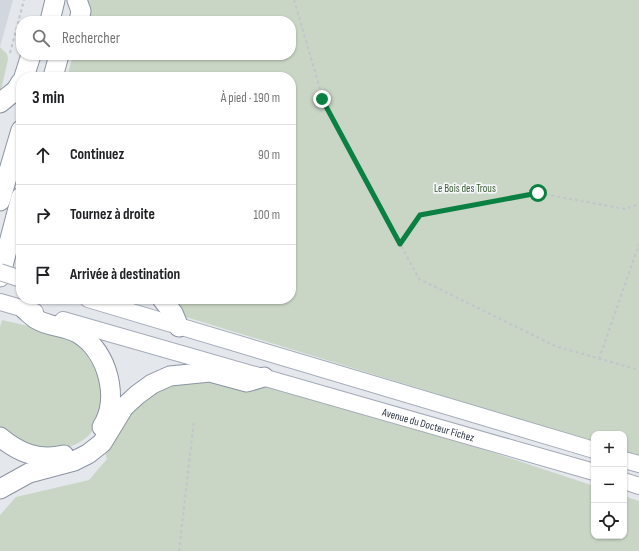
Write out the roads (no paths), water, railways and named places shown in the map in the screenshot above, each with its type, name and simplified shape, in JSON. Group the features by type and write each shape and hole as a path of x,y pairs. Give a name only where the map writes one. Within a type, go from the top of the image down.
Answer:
{"highway":[{"path":"51,16 55,0"},
{"path":"68,16 72,0"},
{"path":"77,0 81,11 80,16"},
{"path":"26,72 29,60"},
{"path":"37,72 41,60"},
{"path":"54,72 58,60"},
{"path":"68,72 70,60"},
{"path":"0,103 16,90"},
{"path":"0,201 16,147"},
{"path":"0,276 15,237"},
{"path":"166,304 173,314 179,327"},
{"path":"0,437 11,446 26,454 42,458 72,453 98,435 106,422 111,406 111,393 107,374 93,346 80,335 64,327 36,319 24,309"},
{"path":"0,489 29,473 74,461 88,454 102,443 124,407 152,384 170,376 210,372 247,382 264,377"}],"main road":[{"path":"0,272 16,277"},
{"name":"Avenue du Docteur Fichez","path":"0,302 591,471"},
{"path":"104,304 591,449"},
{"path":"627,461 639,464"},
{"path":"627,482 639,486"}],"park label":[{"name":"Le Bois des Trous","path":"465,188"}]}
